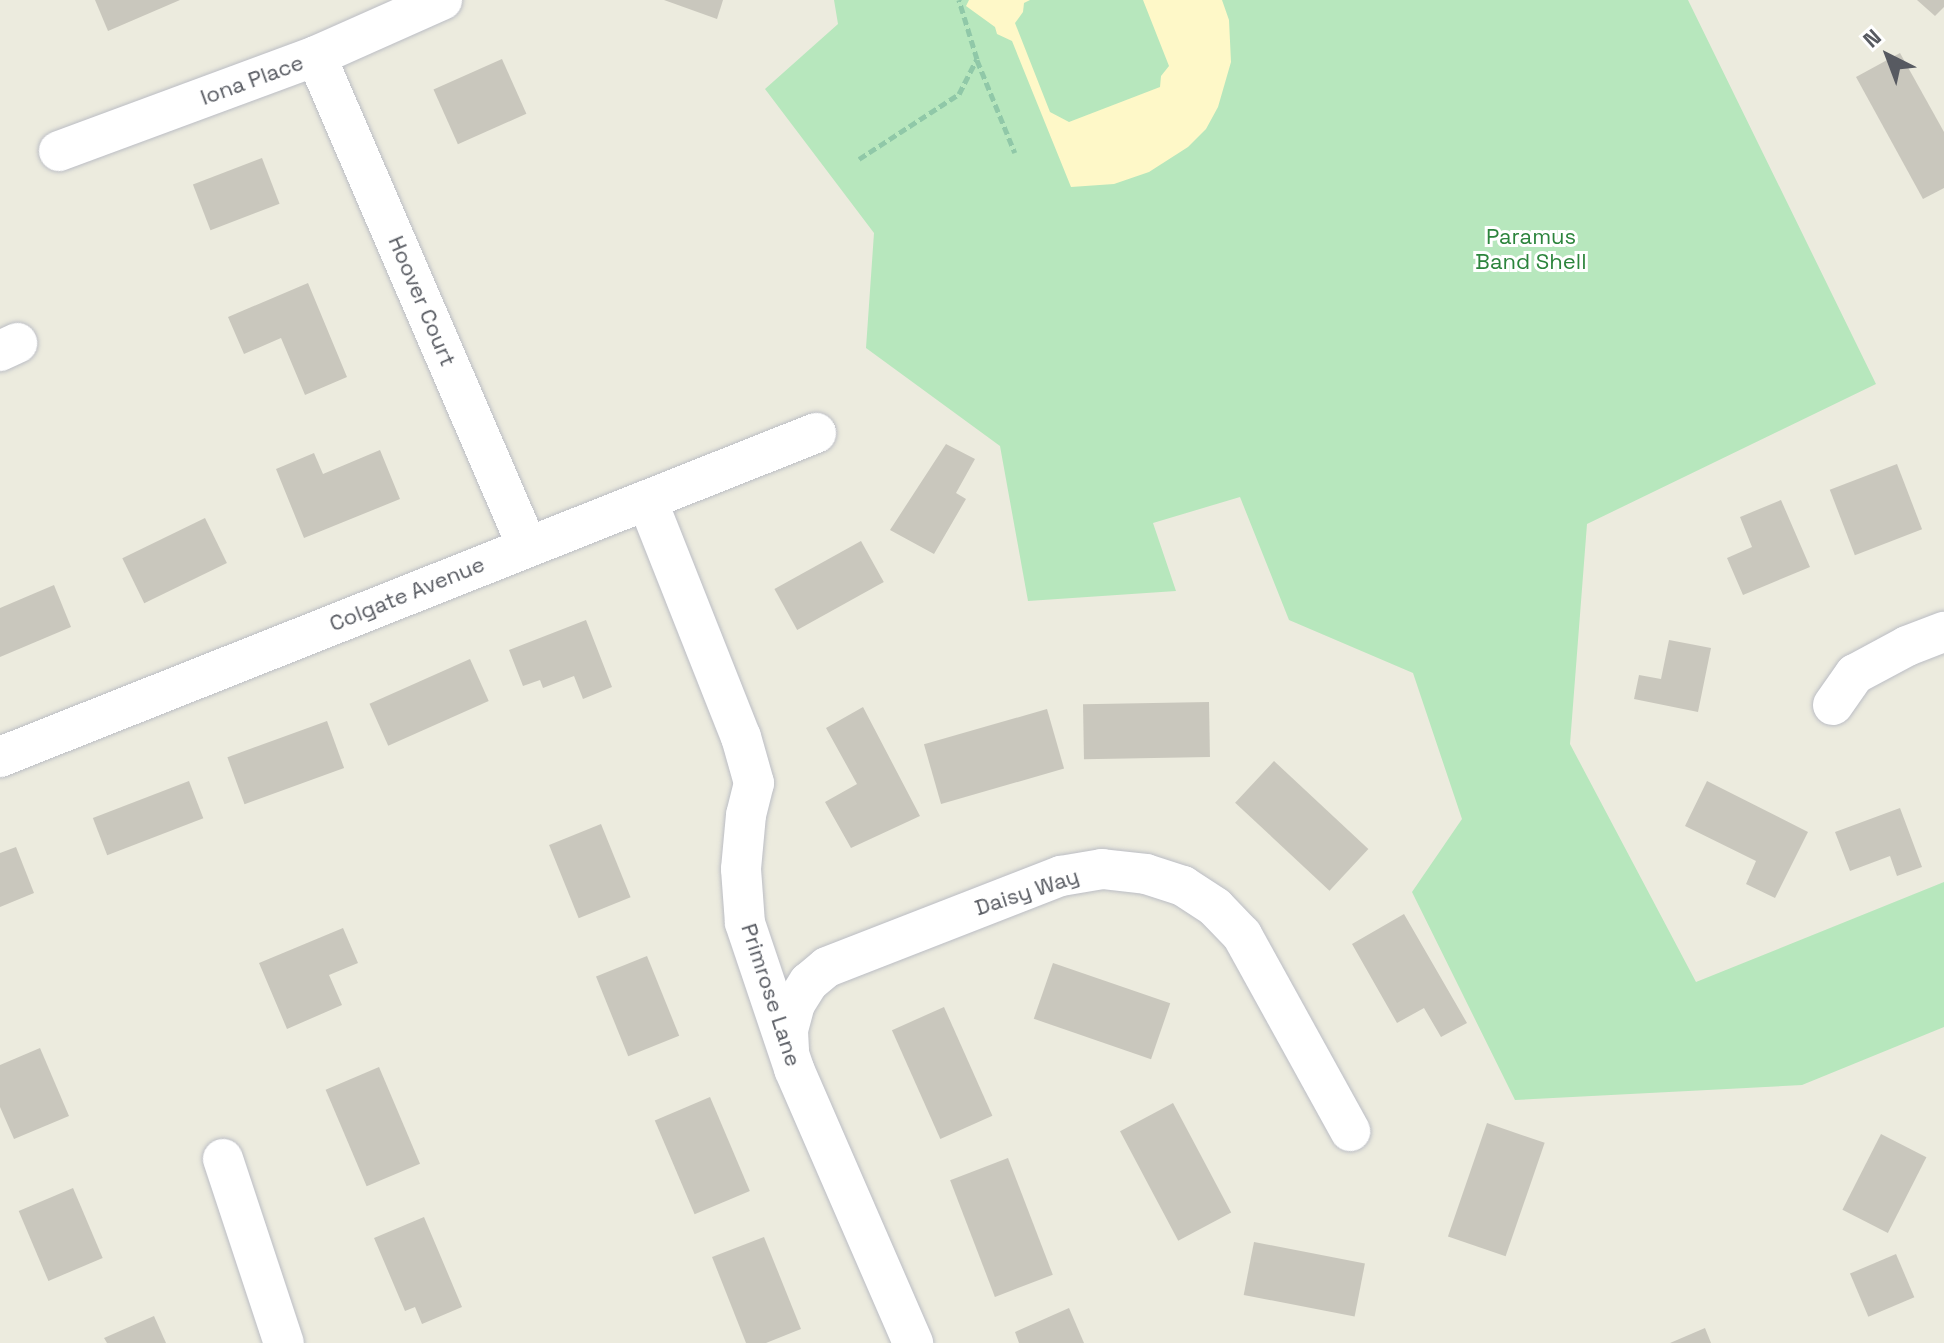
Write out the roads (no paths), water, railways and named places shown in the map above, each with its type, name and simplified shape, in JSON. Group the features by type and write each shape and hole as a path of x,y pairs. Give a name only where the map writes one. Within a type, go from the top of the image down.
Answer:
{"street":[{"name":"Iona Place","path":"59,151 316,56 442,0"},
{"name":"Hoover Court","path":"316,56 527,546"},
{"name":"Colgate Avenue","path":"0,757 816,433"},
{"name":"Primrose Lane","path":"647,500 741,737 754,783 741,869 745,923 790,1058 913,1343"},
{"path":"1833,705 1855,674 1907,646 1944,632"},
{"name":"Daisy Way","path":"790,1058 788,1030 795,1004 809,982 827,967 1061,876 1102,869 1146,874 1183,886 1215,907 1242,935 1350,1131"},
{"path":"223,1159 284,1343"}],"park label":[{"name":"Paramus Band Shell","path":"1531,248"}]}
